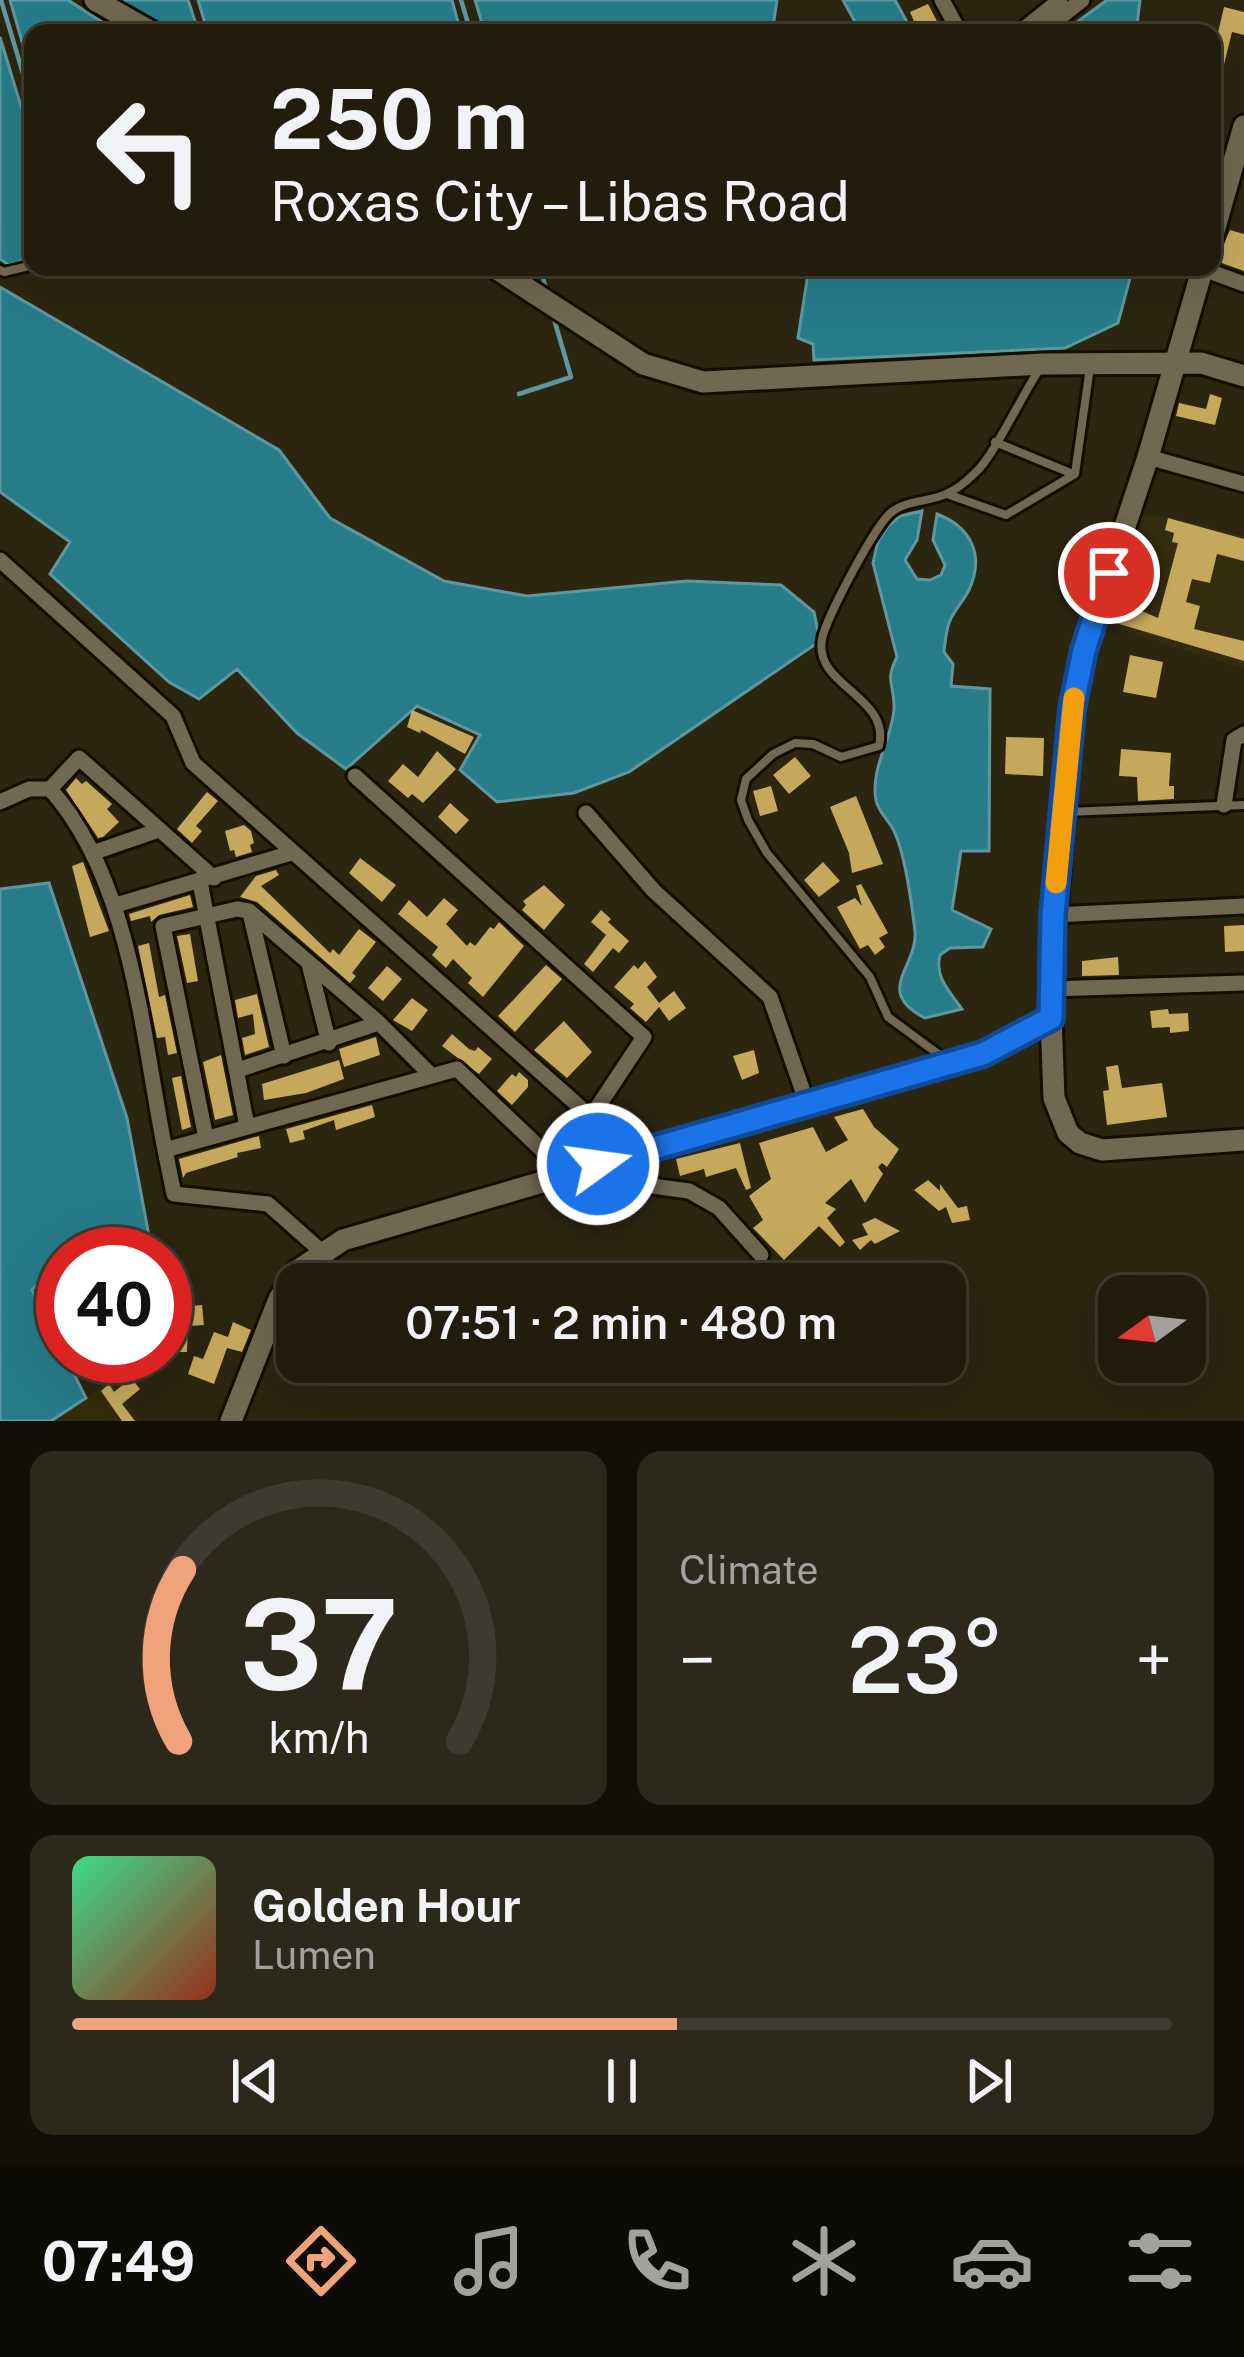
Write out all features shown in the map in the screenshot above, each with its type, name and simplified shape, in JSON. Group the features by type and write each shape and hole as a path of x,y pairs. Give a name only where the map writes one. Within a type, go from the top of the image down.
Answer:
{"street":[{"path":"95,0 136,24"},
{"path":"1030,24 1060,0"},
{"path":"1051,24 1082,0"},
{"path":"1221,208 1244,131"},
{"path":"508,276 644,364 703,382 1043,364 1201,363 1244,376"},
{"path":"1201,276 1148,458 1084,650 1072,709 1053,915 1054,1098 1060,1120 1080,1143 1102,1150 1244,1139"},
{"path":"1148,458 1244,484"},
{"path":"0,560 173,716 193,763 591,1117 608,1162 630,1183 689,1191 719,1208 761,1256"},
{"path":"1224,805 1234,740 1244,734"},
{"path":"0,802 29,789 50,789 80,758 207,880 207,916 248,1126"},
{"path":"356,776 644,1037 591,1117"},
{"path":"50,789 95,852 116,905 174,1194 268,1204 321,1251"},
{"path":"586,813 654,891 770,997 807,1103"},
{"path":"95,852 159,830"},
{"path":"116,905 290,854"},
{"path":"1053,915 1244,906"},
{"path":"206,1138 163,926 237,909 249,911 430,1074"},
{"path":"249,911 284,1056"},
{"path":"309,963 329,1042"},
{"path":"1050,989 1244,983"},
{"path":"231,1421 279,1299 296,1271 343,1240 983,1054 1051,1018"},
{"path":"238,1070 379,1024"},
{"path":"165,1150 457,1069 567,1174"}],"lane":[{"path":"951,1063 888,1017 870,976 767,853 741,800 746,779 757,766 795,743 812,744 841,757 879,746 882,732 872,707 836,676 821,653 834,605 865,556 879,523 896,508 947,494 980,469 1043,364"},
{"path":"1075,474 1090,365"},
{"path":"995,442 1075,474"},
{"path":"947,494 1006,515 1075,474"},
{"path":"1063,812 1244,805"}],"shaded area":[{"path":"1142,515 1166,516 1244,536 1244,669 1106,625"},
{"path":"112,1383 140,1421 51,1421"}],"water":[{"path":"10,0 68,0 105,24 24,24 24,49"},
{"path":"120,0 188,0 196,24 157,24"},
{"path":"198,0 452,0 459,24 205,24"},
{"path":"475,0 777,0 773,24 482,24"},
{"path":"843,0 895,0 908,24 856,24"},
{"path":"1107,0 1140,0 1137,24 1074,24"},
{"path":"0,37 24,116 24,261 9,265 0,259"},
{"path":"808,276 1131,276 1118,323 1065,348 814,360 813,344 798,338"},
{"path":"0,287 279,450 330,518 444,581 527,596 687,581 781,585 814,612 820,641 629,772 574,793 497,802 460,770 480,735 417,706 346,769 297,733 237,669 199,699 169,682 50,574 70,542 0,492"},
{"path":"922,511 917,540 905,560 917,579 941,575 945,565 933,540 937,514 959,526 975,554 974,577 946,633 944,652 953,664 951,686 990,689 989,851 961,851 952,910 991,929 983,947 950,948 940,955 941,977 962,1009 925,1018 902,998 902,978 914,944 914,920 898,841 876,800 876,777 892,720 891,678 897,657 873,563 878,541 888,526 900,516"},
{"path":"49,883 127,1118 147,1227 36,1227 36,1286 32,1290 36,1298 36,1383 78,1383 86,1398 51,1421 0,1421 0,889"}],"building":[{"path":"928,4 938,24 915,24 910,12"},
{"path":"1224,7 1244,12 1244,35 1232,32 1221,77 1221,24"},
{"path":"1230,230 1244,234 1244,271 1221,263"},
{"path":"1210,394 1222,398 1215,425 1176,416 1179,403 1206,409"},
{"path":"1168,518 1244,539 1244,561 1217,554 1210,583 1192,579 1186,602 1200,606 1194,629 1244,641 1244,661 1109,621 1116,600 1158,618 1178,543 1172,542 1174,533 1165,530"},
{"path":"1130,655 1163,662 1156,698 1123,692"},
{"path":"412,710 474,737 465,754 407,727"},
{"path":"1006,737 1044,738 1043,776 1005,774"},
{"path":"1121,749 1171,753 1169,786 1174,786 1174,799 1138,801 1137,777 1119,776"},
{"path":"437,751 456,769 423,803 412,794 408,798 388,781 403,764 418,777"},
{"path":"795,757 811,776 789,794 773,775"},
{"path":"76,778 112,804 107,809 119,822 103,837 98,838 66,790"},
{"path":"771,786 778,811 760,816 753,791"},
{"path":"207,792 218,801 196,826 202,831 192,843 177,829"},
{"path":"856,796 883,864 852,873 830,807"},
{"path":"450,803 469,820 456,834 438,817"},
{"path":"244,825 251,831 252,852 236,857 225,831"},
{"path":"360,858 396,885 382,902 349,873"},
{"path":"83,862 109,931 90,937 72,866"},
{"path":"823,862 840,881 819,897 804,880"},
{"path":"276,870 279,875 261,886 330,953 333,949 339,955 359,929 376,942 352,973 356,976 350,983 257,902 240,897 256,876"},
{"path":"861,884 888,933 879,938 885,947 875,955 868,945 860,949 837,907 855,898 862,906 856,886"},
{"path":"544,885 565,905 544,930 522,910 523,901"},
{"path":"190,895 193,907 159,915 151,922 150,916 131,921 129,914"},
{"path":"444,898 458,910 446,924 467,946 470,942 475,946 499,922 524,946 483,997 453,959 446,968 432,955 438,947 398,914 409,900 427,917"},
{"path":"601,910 629,941 619,953 613,948 593,972 584,964 606,935 591,922"},
{"path":"1244,925 1244,951 1225,952 1224,926"},
{"path":"190,934 198,981 187,983 177,936"},
{"path":"149,943 159,997 165,995 177,1053 168,1055 165,1037 157,1038 138,946"},
{"path":"1118,957 1119,975 1082,976 1082,961"},
{"path":"645,961 657,977 647,987 659,1003 674,991 686,1008 669,1021 659,1007 646,1022 614,987 634,965 638,969"},
{"path":"546,965 562,979 515,1032 498,1016"},
{"path":"387,966 402,979 383,1001 368,988"},
{"path":"257,994 269,1047 245,1055 242,1038 255,1034 253,1014 238,1018 235,1000"},
{"path":"412,998 428,1010 412,1031 393,1020"},
{"path":"1168,1009 1169,1014 1188,1013 1189,1031 1152,1028 1150,1011"},
{"path":"564,1021 592,1052 567,1078 534,1050"},
{"path":"452,1034 469,1049 478,1047 492,1059 479,1074 442,1046"},
{"path":"376,1037 380,1055 344,1067 339,1049"},
{"path":"754,1050 759,1073 742,1080 733,1056"},
{"path":"221,1055 233,1115 215,1120 203,1062"},
{"path":"339,1060 344,1079 306,1093 264,1100 262,1084"},
{"path":"1118,1065 1122,1088 1162,1083 1167,1117 1107,1125 1106,1067"},
{"path":"519,1072 528,1080 528,1087 512,1105 497,1091"},
{"path":"181,1076 191,1127 182,1130 172,1078"},
{"path":"372,1105 375,1117 336,1130 334,1120 303,1131 305,1139 290,1143 286,1129"},
{"path":"863,1109 874,1127 899,1149 887,1167 882,1163 878,1167 883,1174 865,1203 851,1179 825,1203 836,1209 827,1218 845,1242 840,1247 819,1226 784,1260 753,1228 763,1220 749,1196 771,1179 759,1143 813,1127 826,1152 848,1140 834,1117"},
{"path":"577,1123 583,1144 560,1150 551,1142 552,1131"},
{"path":"259,1136 261,1148 237,1153 238,1157 186,1173 183,1178 179,1159"},
{"path":"740,1143 751,1188 746,1190 736,1168 706,1177 704,1169 680,1176 676,1159"},
{"path":"928,1180 940,1191 940,1184 958,1208 967,1206 970,1220 952,1223 946,1207 939,1211 914,1190"},
{"path":"875,1218 900,1231 875,1244 871,1240 860,1250 852,1240 868,1235 862,1224"},
{"path":"202,1305 204,1325 192,1326 192,1306"},
{"path":"233,1322 251,1330 242,1352 227,1348 214,1384 192,1376 194,1356 203,1359 214,1332 228,1337"},
{"path":"125,1383 135,1383 140,1389 122,1404 135,1421 122,1421 101,1391 109,1384 114,1392"}],"waterway":[{"path":"1,0 24,77"},
{"path":"461,0 468,24"},
{"path":"542,276 546,289"},
{"path":"519,394 571,377 554,319"}],"slow traffic":[{"path":"1056,883 1074,698"}],"route":[{"path":"598,1164 983,1054 1051,1018 1053,915 1072,709 1084,650 1109,573"}]}
